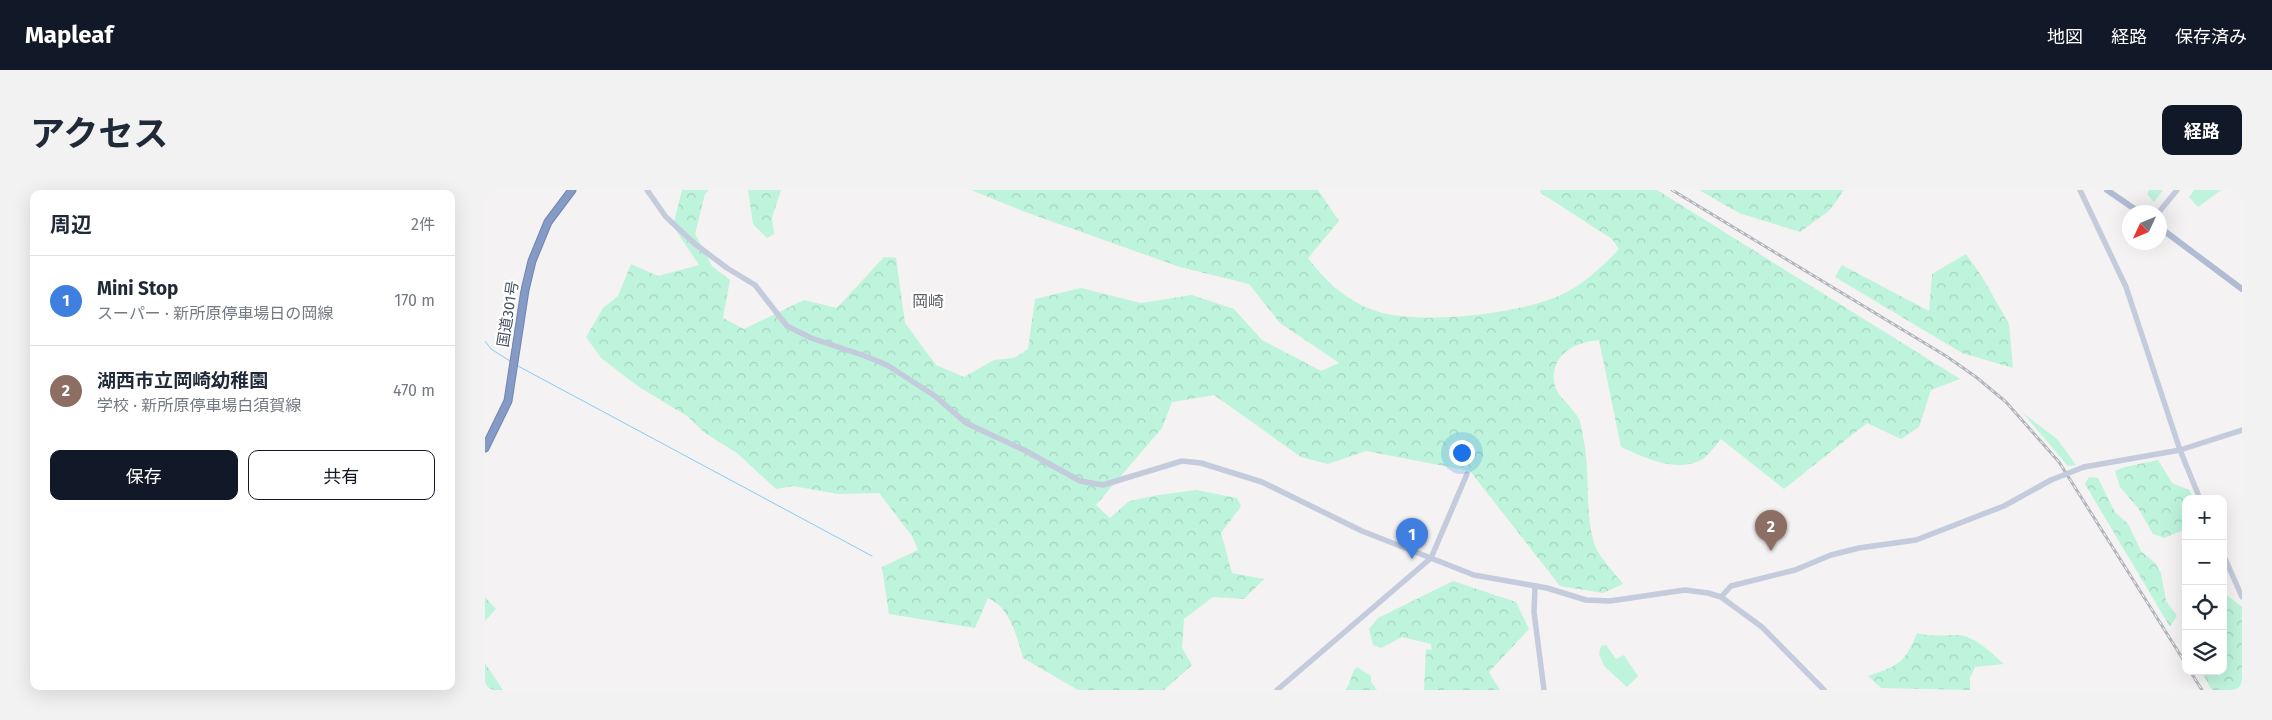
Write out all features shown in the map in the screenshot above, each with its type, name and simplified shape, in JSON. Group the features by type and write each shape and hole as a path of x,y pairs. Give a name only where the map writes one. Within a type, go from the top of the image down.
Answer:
{"highway":[{"name":"国道301号","path":"485,448 508,400 525,290 532,261 548,222 572,190"}],"main road":[{"path":"647,190 666,217 695,244 727,268 755,285 787,326 811,338 887,365 935,396 966,423 1027,451 1080,481 1103,485 1182,461 1207,464 1262,482 1362,531 1474,575 1535,587 1586,600 1610,601 1685,590 1708,593 1721,597 1780,642 1824,690"},
{"path":"2080,190 2126,287 2180,450 2198,495"},
{"path":"2107,190 2129,205"},
{"path":"2165,205 2177,190"},
{"path":"2167,233 2242,289"},
{"path":"1721,597 1731,586 1795,570 1831,555 1859,548 1916,540 2004,506 2051,480 2084,467 2180,450 2242,430"},
{"path":"1277,690 1431,558 1467,474"},
{"path":"2227,563 2242,597"},
{"path":"1535,587 1534,612 1544,690"}],"green space":[{"path":"682,190 709,190 705,194 695,234 712,266 730,280 723,318 744,329 804,300 837,308 884,257 896,258 905,323 936,365 964,377 994,360 1014,358 1028,349 1035,299 1081,288 1141,303 1192,295 1234,309 1262,340 1321,371 1339,363 1280,323 1249,284 1180,267 1028,213 971,190 1318,190 1339,221 1308,258 1320,273 1340,292 1365,307 1384,313 1408,317 1435,318 1493,313 1520,308 1563,294 1586,280 1619,249 1612,239 1541,193 1540,190 1657,190 1960,379 1931,390 1919,427 1901,439 1867,423 1784,489 1721,439 1711,452 1699,461 1680,465 1660,462 1621,447 1599,340 1577,345 1570,349 1559,358 1556,365 1554,373 1555,387 1575,413 1581,425 1587,464 1589,517 1594,543 1602,558 1623,584 1603,593 1560,586 1470,471 1366,451 1328,464 1301,457 1214,395 1172,402 1162,428 1096,505 1110,518 1129,501 1159,495 1196,490 1237,498 1241,506 1221,533 1232,573 1264,579 1244,599 1213,597 1184,619 1182,648 1192,665 1164,690 1078,690 1023,658 1015,632 1007,616 1002,608 988,598 975,628 889,614 882,567 918,550 912,536 879,493 838,494 793,486 776,489 737,453 705,433 687,416 639,387 601,358 586,337 603,308 618,296 631,264 658,276 699,265 673,226"},
{"path":"748,190 781,190 772,218 774,234 767,238 753,224"},
{"path":"1699,190 1844,190 1830,210 1800,232 1739,213"},
{"path":"2149,190 2163,190 2154,202 2147,194"},
{"path":"2194,190 2221,190 2198,207 2189,197"},
{"path":"1966,254 1981,275 2009,324 2013,368 1962,353 1835,277 1842,265 1929,311 1932,274"},
{"path":"2023,413 2057,439 2076,465 2068,466"},
{"path":"2158,460 2172,483 2189,490 2192,495 2182,495 2182,531 2164,538 2153,534 2138,508 2120,487 2115,471"},
{"path":"2089,477 2098,478 2115,512 2128,524 2141,551 2155,563 2161,573 2166,601 2177,616 2170,627 2085,484"},
{"path":"1453,581 1516,602 1529,629 1489,672 1500,690 1424,690 1426,649 1432,650 1431,644 1402,637 1381,648 1373,645 1369,629 1378,618"},
{"path":"2227,595 2242,607 2242,690 2212,690 2203,675 2227,675"},
{"path":"485,597 496,609 485,621"},
{"path":"1917,633 1957,635 1971,638 2004,664 1975,667 1970,678 1970,690 1881,688 1868,676 1894,666 1899,662 1909,651"},
{"path":"1606,645 1616,659 1624,655 1638,676 1627,687 1604,666 1599,654 1601,646"},
{"path":"485,663 503,690 485,690"},
{"path":"1357,667 1371,676 1371,682 1377,690 1345,690"}],"waterway":[{"path":"485,341 491,349 510,361"},
{"path":"518,366 872,556"}],"railway":[{"path":"1672,190 1946,356 1976,377 2006,402 2059,462 2182,658"},
{"path":"2193,675 2202,690"}],"place":[{"name":"湖西市立岡崎幼稚園","path":"1771,551"},
{"name":"Mini Stop","path":"1412,559"}],"district":[{"name":"岡崎","path":"928,301"}]}
